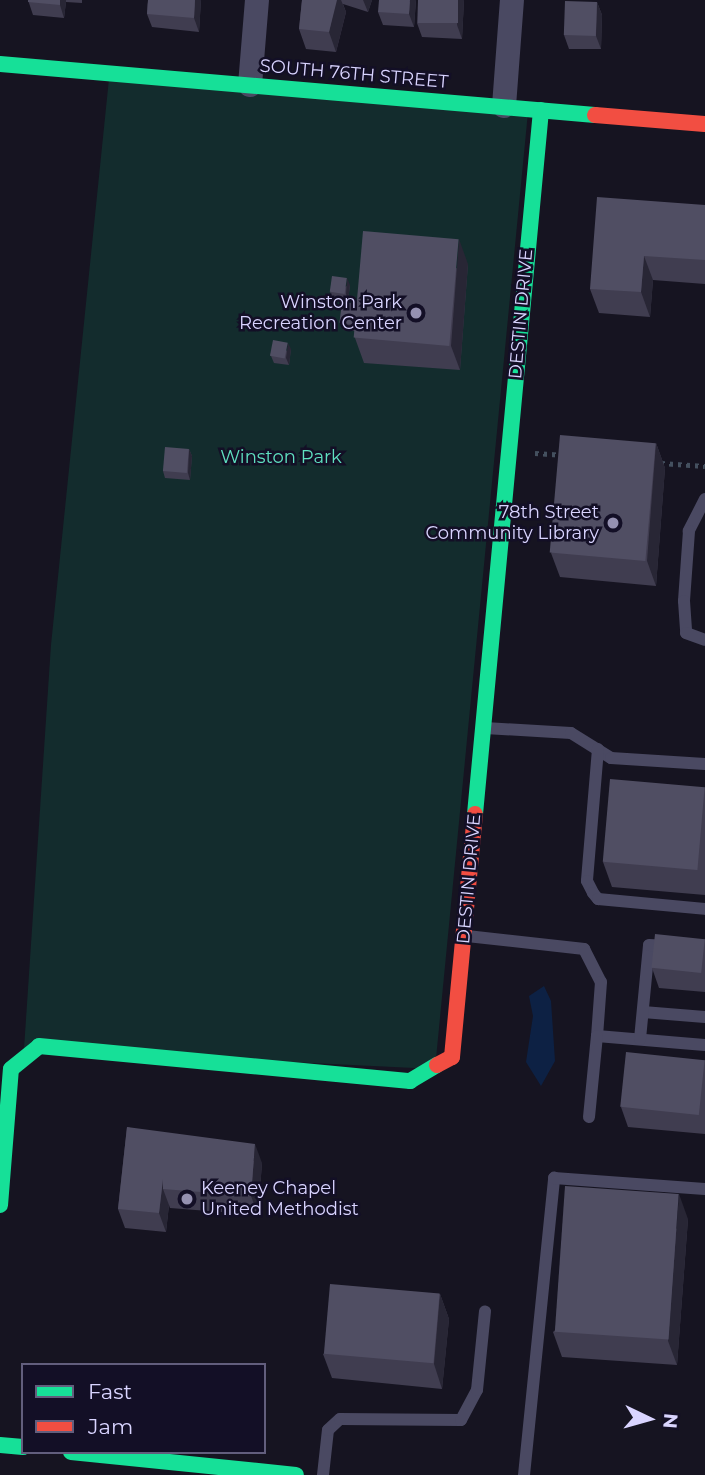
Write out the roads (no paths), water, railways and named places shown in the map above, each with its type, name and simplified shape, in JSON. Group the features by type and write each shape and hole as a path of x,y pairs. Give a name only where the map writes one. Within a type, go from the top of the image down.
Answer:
{"street":[{"path":"250,85 257,0"},
{"path":"504,106 512,0"},
{"name":"SOUTH 76TH STREET","path":"0,64 705,124"},
{"name":"DESTIN DRIVE","path":"0,1205 6,1068 39,1046 410,1080 452,1057 541,110"},
{"path":"0,1445 21,1447"},
{"path":"80,1454 137,1467 296,1475"}],"lane":[{"path":"705,499 689,531 684,601 686,633 705,640"},
{"path":"483,728 571,733 611,758 705,764"},
{"path":"598,749 587,881 593,892 598,899 705,909"},
{"path":"463,936 584,949 601,982 589,1117"},
{"path":"640,1039 649,945 691,948"},
{"path":"643,1012 705,1017"},
{"path":"597,1036 705,1045"},
{"path":"524,1475 554,1178 705,1189"},
{"path":"323,1475 328,1430 340,1419 461,1420 477,1391 485,1311"}],"water":[{"path":"544,986 551,1001 555,1061 541,1086 526,1062 533,1016 529,996"}],"place":[{"name":"Winston Park Recreation Center","path":"416,313"},
{"name":"78th Street Community Library","path":"613,523"},
{"name":"Keeney Chapel United Methodist","path":"187,1199"}],"park label":[{"name":"Winston Park","path":"281,457"}]}
